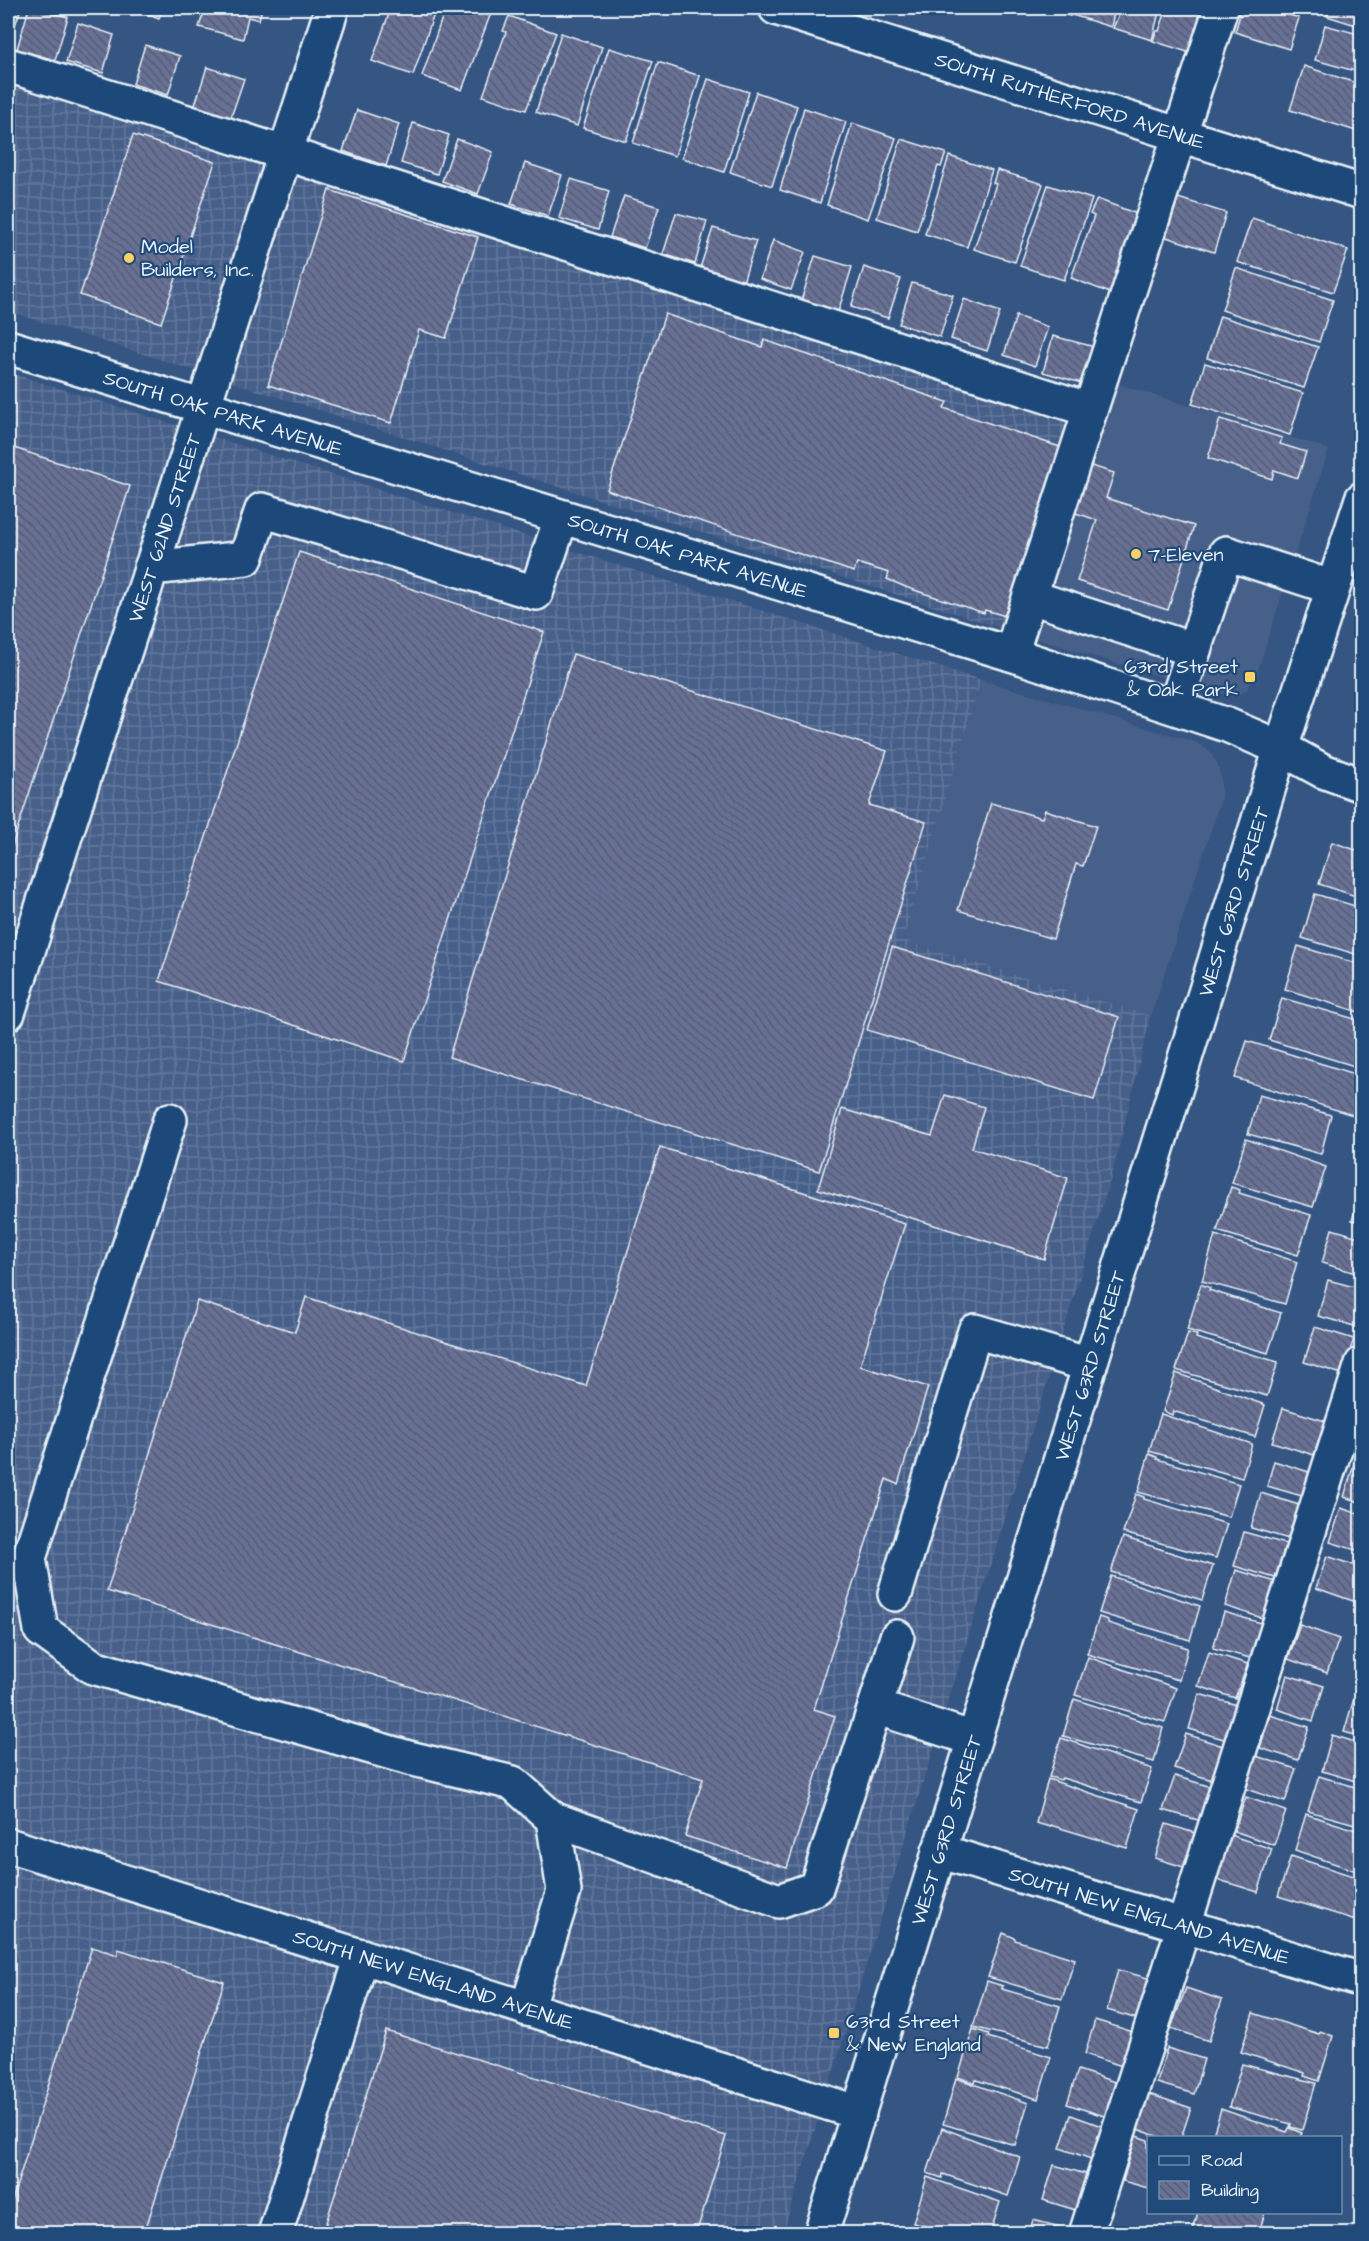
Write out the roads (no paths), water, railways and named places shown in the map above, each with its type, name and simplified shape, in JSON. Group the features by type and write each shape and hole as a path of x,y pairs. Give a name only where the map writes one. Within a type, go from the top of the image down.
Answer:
{"street":[{"name":"WEST 62ND STREET","path":"8,1012 332,8"},
{"name":"SOUTH RUTHERFORD AVENUE","path":"776,8 1362,192"},
{"path":"1011,654 1221,8"},
{"path":"8,65 1090,410"},
{"name":"SOUTH OAK PARK AVENUE","path":"8,347 1011,654 1175,707 1281,748 1323,771 1362,785"},
{"name":"WEST 63RD STREET","path":"821,2234 1331,587 1362,499"},
{"path":"151,568 246,558 262,510 536,593 561,518"},
{"path":"1175,707 1226,553 1331,587"},
{"path":"1030,597 1194,650"},
{"path":"170,1120 29,1558 41,1630 93,1667 409,1758 513,1783 553,1819 779,1901 816,1888 897,1637"},
{"path":"895,1594 975,1331 1090,1365"},
{"path":"1086,2234 1362,1365"},
{"path":"875,1707 974,1739"},
{"path":"527,2009 564,1891 553,1819"},
{"name":"SOUTH NEW ENGLAND AVENUE","path":"8,1845 859,2114"},
{"name":"SOUTH NEW ENGLAND AVENUE","path":"939,1851 1362,1980"},
{"path":"275,2234 362,1956"}],"place":[{"name":"Model Builders, Inc.","path":"129,258"},
{"name":"7-Eleven","path":"1136,554"},
{"name":"63rd Street & Oak Park","path":"1250,677"},
{"name":"63rd Street & New England","path":"834,2033"}]}
